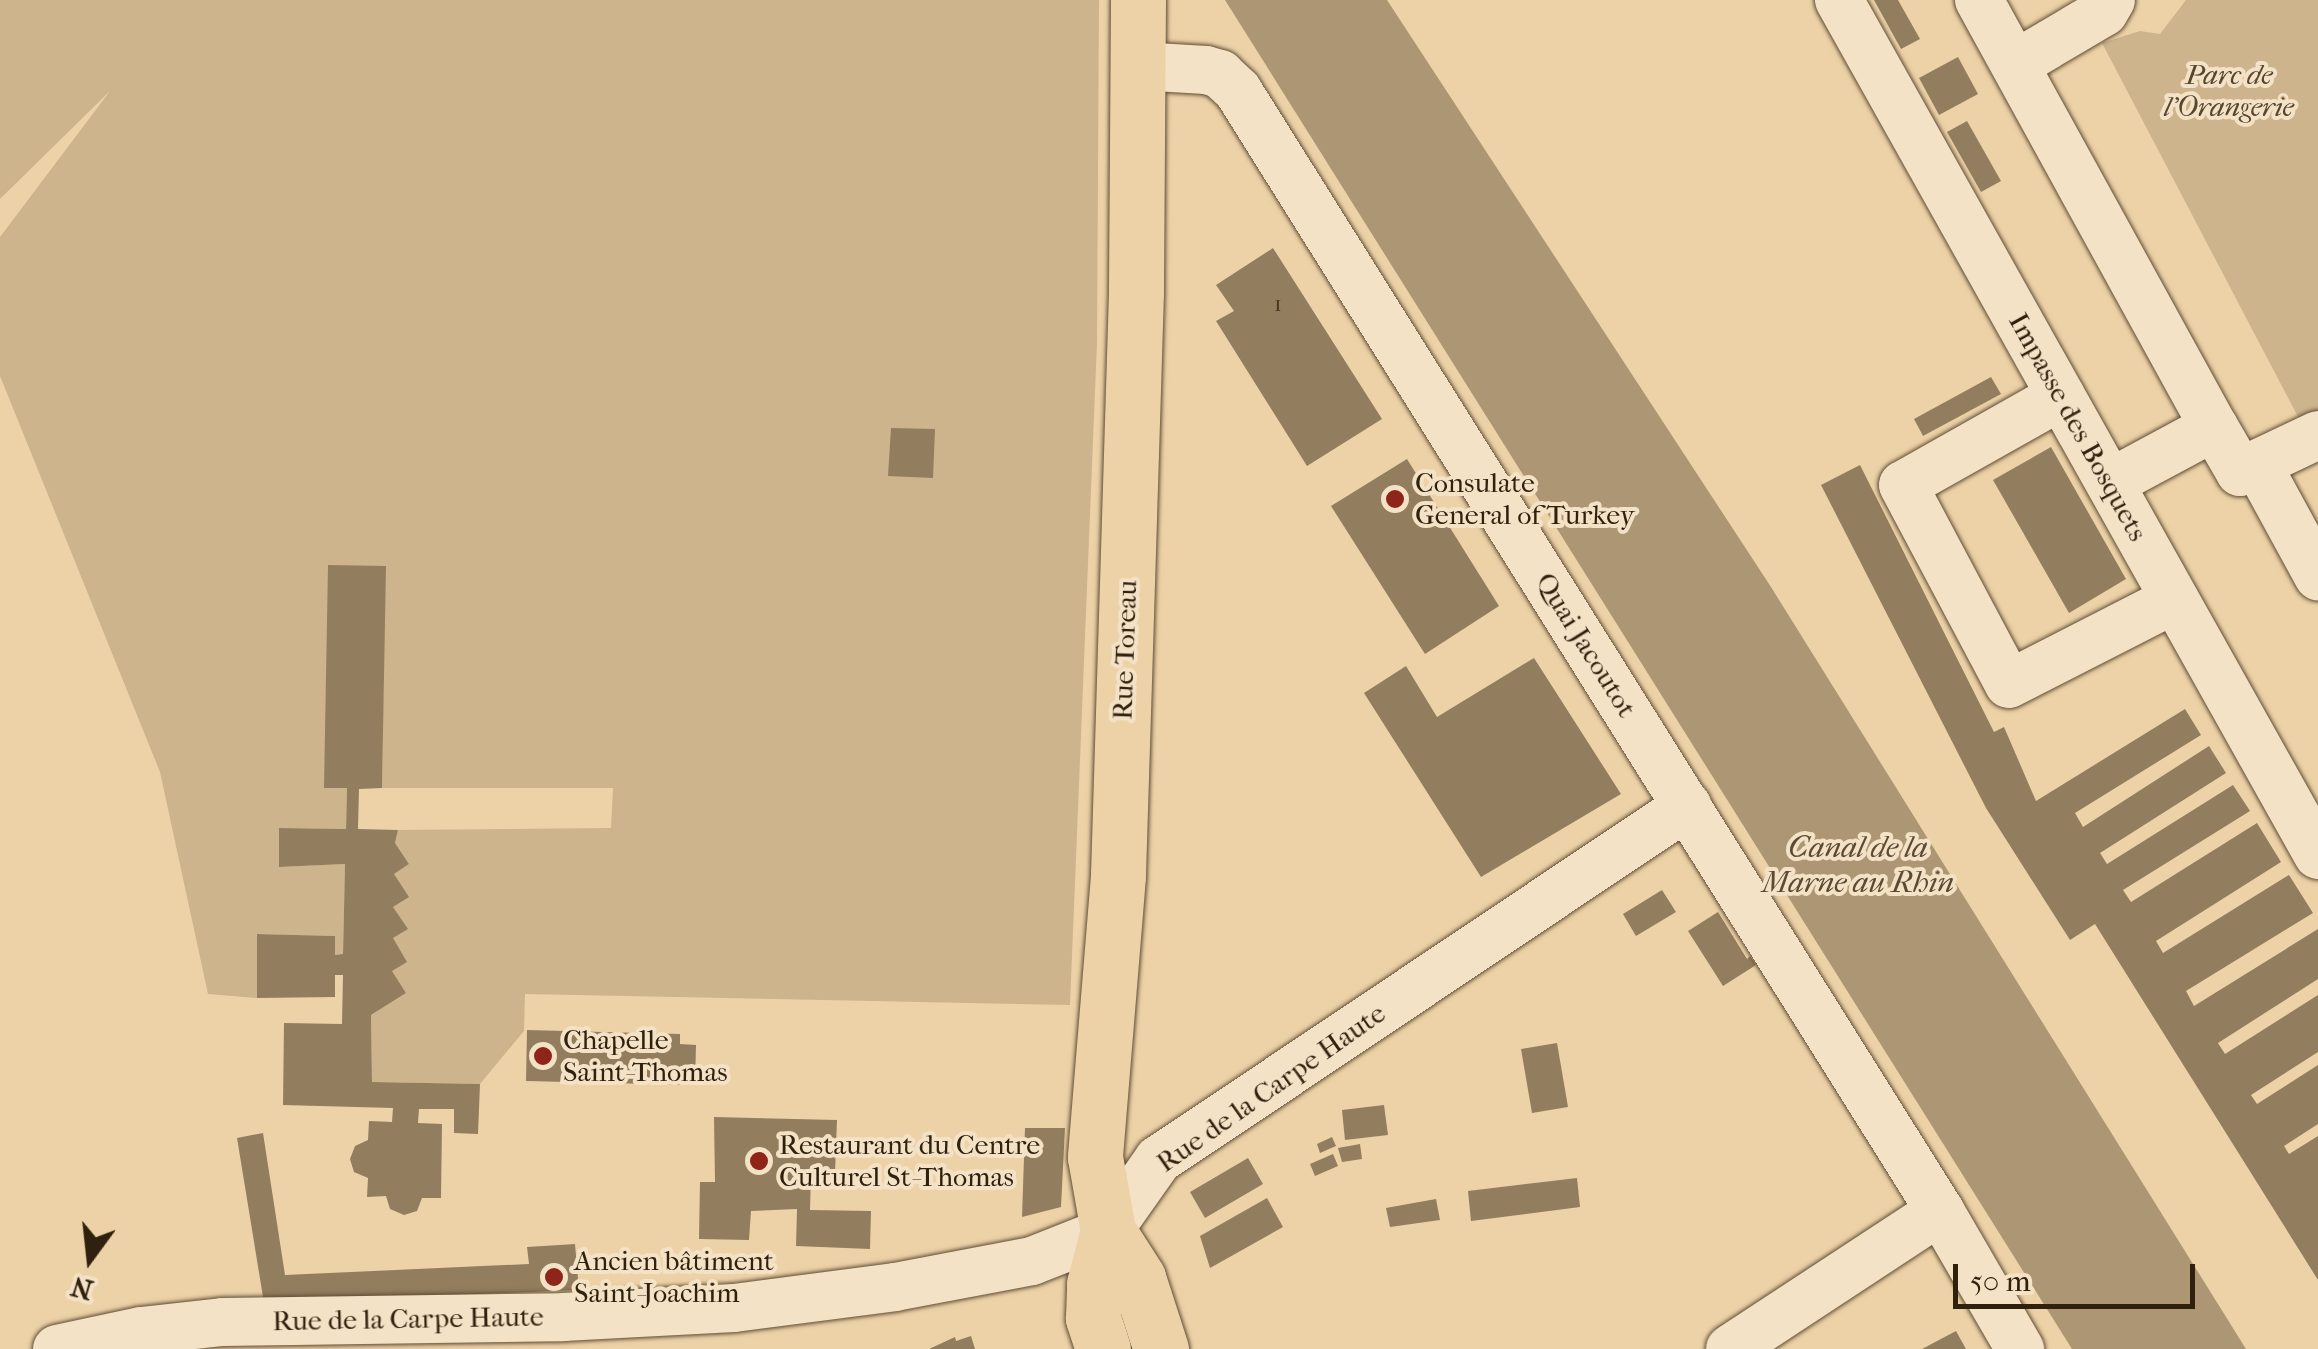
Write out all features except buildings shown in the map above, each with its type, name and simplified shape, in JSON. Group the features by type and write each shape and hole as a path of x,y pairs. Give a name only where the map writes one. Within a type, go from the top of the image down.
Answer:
{"main road":[{"path":"1138,0 1138,66"},
{"name":"Rue Toreau","path":"1108,1231 1095,1157 1118,858 1136,292 1138,66"},
{"path":"1103,1349 1093,1318 1108,1231"},
{"path":"1108,1231 1138,1278 1161,1349"}],"street":[{"name":"Impasse des Bosquets","path":"1839,0 2318,855"},
{"path":"1979,0 2240,472 2318,435"},
{"path":"2016,64 2104,12 2111,0"},
{"name":"Quai Jacoutot","path":"1138,66 1206,70 1220,74 1238,92 1940,1210 2020,1349"},
{"path":"2061,396 1903,486 2008,684 2175,599"},
{"path":"2110,483 2214,427"},
{"path":"2257,464 2318,576"},
{"name":"Rue de la Carpe Haute","path":"57,1349 141,1331 224,1322 563,1317 729,1329 894,1287 1032,1261 1108,1231 1158,1160 1687,806"},
{"path":"1730,1349 1940,1210"}],"green space":[{"path":"0,0 1099,0 1097,343 1070,1005 525,994 524,1031 480,1084 372,1082 371,1015 406,993 392,971 393,938 407,929 393,907 408,897 394,874 409,864 395,843 398,830 611,828 613,788 382,788 385,566 324,787 347,788 346,829 280,828 280,867 345,864 343,954 335,955 335,936 258,934 257,998 208,994 160,772 0,376 0,237 110,91 0,199"},
{"name":"Parc de l'Orangerie","path":"2186,0 2318,0 2318,455 2102,43 2140,31 2160,34"}],"water":[{"name":"Canal de la Marne au Rhin","path":"1225,0 1387,0 1771,587 2246,1349 2072,1349"}],"place":[{"name":"Consulate General of Turkey","path":"1395,499"},
{"name":"Chapelle Saint-Thomas","path":"543,1056"},
{"name":"Restaurant du Centre Culturel St-Thomas","path":"759,1161"},
{"name":"Ancien bâtiment Saint-Joachim","path":"554,1277"}]}
